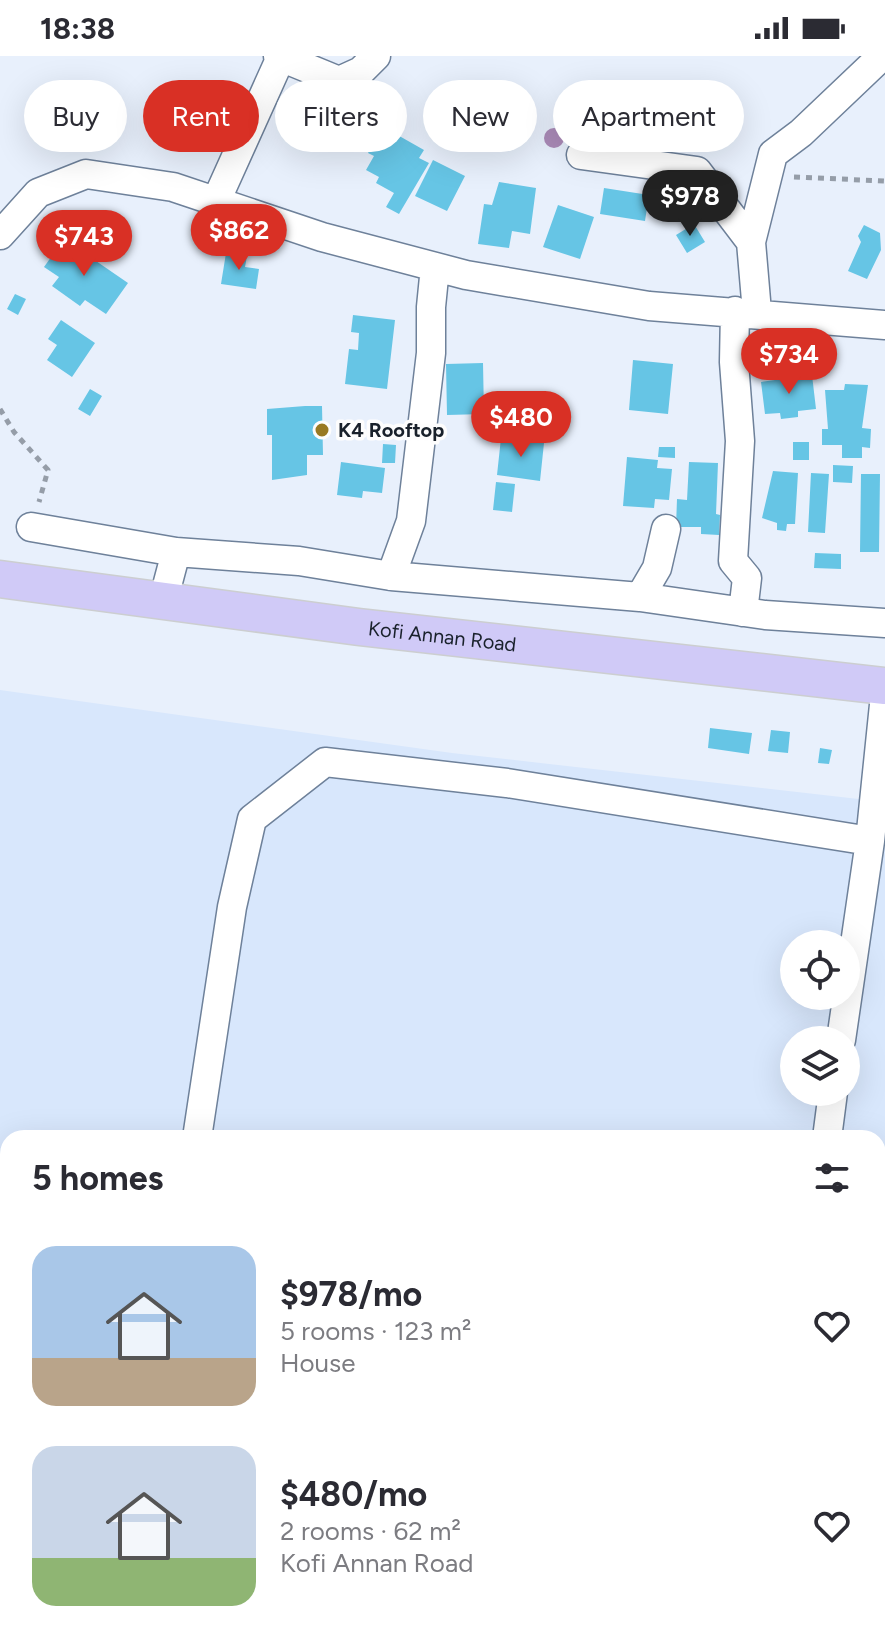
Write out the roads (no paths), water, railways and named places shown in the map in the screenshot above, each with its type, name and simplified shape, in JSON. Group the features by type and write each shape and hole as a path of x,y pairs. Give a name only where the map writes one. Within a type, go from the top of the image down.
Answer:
{"main road":[{"name":"Kofi Annan Road","path":"0,579 359,627 885,686"}],"street":[{"path":"217,199 280,57 339,81 361,71 376,56"},
{"path":"743,612 747,578 733,561 740,441 734,362 746,312 751,242 773,154 801,133 882,56"},
{"path":"581,155 697,171 751,242"},
{"path":"0,235 38,193 86,174 173,187 217,199 322,237 435,267 649,306 885,325"},
{"path":"391,576 411,521 431,353 435,267"},
{"path":"31,527 176,552 299,561 391,576 640,597 743,612 885,623"},
{"path":"640,597 657,568 666,529"},
{"path":"163,601 176,552"},
{"path":"843,1026 870,841 885,695"},
{"path":"198,1130 232,907 252,819 325,762 507,783 870,841"},
{"path":"828,1130 831,1106"}],"place":[{"name":"K4 Rooftop","path":"322,430"}]}
